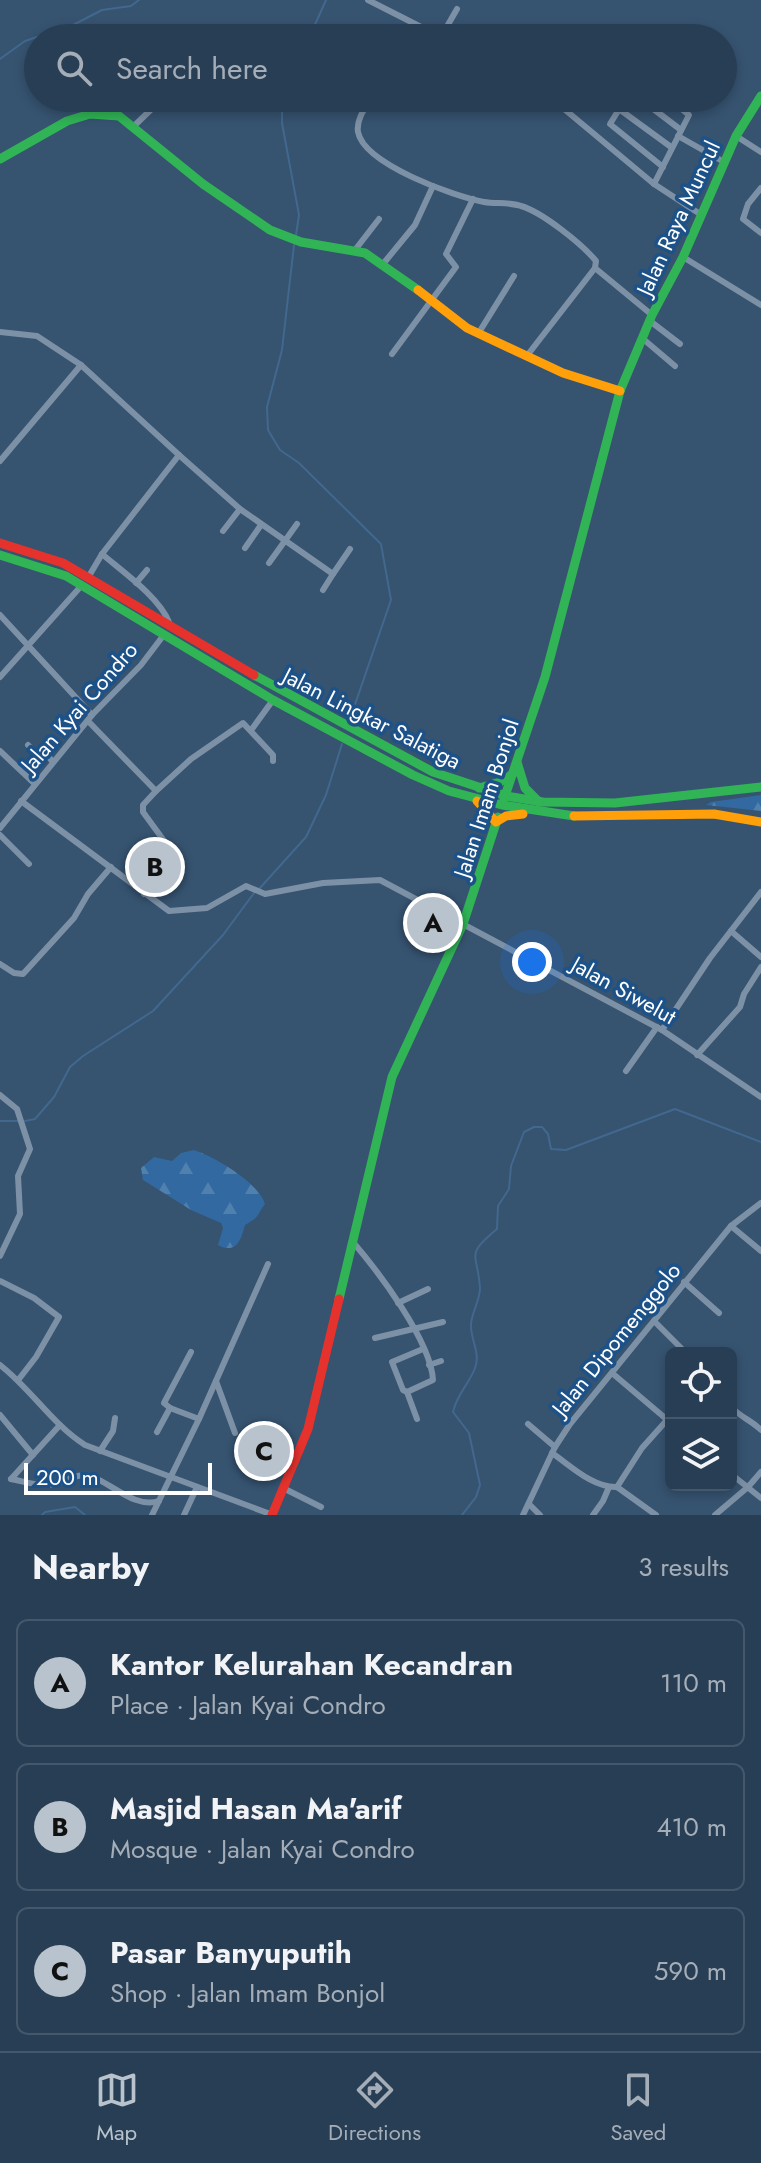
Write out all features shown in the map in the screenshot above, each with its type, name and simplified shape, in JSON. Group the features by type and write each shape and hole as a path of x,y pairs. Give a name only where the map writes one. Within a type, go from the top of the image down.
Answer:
{"main road":[{"name":"Jalan Raya Muncul","path":"651,318 683,257 736,136 761,96"},
{"path":"2,154 54,126 90,114 119,116 203,184 280,236 355,250 383,264 453,320 478,334 526,357 620,391"},
{"name":"Jalan Imam Bonjol","path":"272,1515 308,1429 392,1077 463,924 545,677 620,391 651,318"},
{"name":"Jalan Lingkar Salatiga","path":"0,543 63,563 85,581 318,725 449,791 474,792"},
{"name":"Jalan Lingkar Salatiga","path":"0,555 85,581"},
{"name":"Jalan Lingkar Salatiga","path":"166,631 399,752 415,764 474,792 544,813 585,818 714,814 761,822"},
{"path":"517,762 525,788 539,802"},
{"path":"513,774 474,792 496,822 515,814 544,813"},
{"name":"Jalan Lingkar Salatiga","path":"504,801 584,806 635,804 761,787"}],"street":[{"path":"368,0 414,24"},
{"path":"448,24 457,9"},
{"path":"134,126 148,112"},
{"path":"364,112 358,124 361,139 380,158 415,180 473,199 522,206 585,247 596,261 595,268 526,357"},
{"path":"568,112 654,184 700,214"},
{"path":"617,112 610,124 663,167"},
{"path":"623,112 671,147"},
{"path":"655,112 679,133 724,162"},
{"path":"654,184 689,114 686,112"},
{"path":"736,136 761,152"},
{"path":"383,264 415,225 433,186"},
{"path":"761,188 748,204 743,219 761,233"},
{"path":"392,354 457,267 446,254 473,199"},
{"path":"355,250 379,219"},
{"path":"683,257 761,305"},
{"path":"595,268 680,344"},
{"path":"478,334 514,276"},
{"path":"0,332 37,336 81,365 240,509 333,574"},
{"path":"642,338 675,366"},
{"path":"0,461 81,365"},
{"path":"0,677 85,581 102,554 179,455"},
{"path":"223,531 240,509"},
{"path":"269,563 297,524"},
{"path":"245,548 261,525"},
{"path":"323,590 350,549"},
{"path":"102,554 136,583 168,619 166,631"},
{"path":"136,583 147,570"},
{"path":"0,615 156,791"},
{"name":"Jalan Kyai Condro","path":"0,828 90,718 141,665 166,631"},
{"path":"252,729 273,700"},
{"path":"144,894 164,877 171,854 143,812 143,805 156,791 191,759 242,723 252,729 273,755 273,761"},
{"path":"28,745 39,756 46,754 53,762"},
{"path":"0,751 35,784"},
{"name":"Jalan Kyai Condro","path":"21,801 161,907 176,912 218,904 244,886 256,891 380,880 463,924"},
{"path":"0,835 29,864"},
{"path":"0,963 14,973 23,974 77,915 88,894 111,867"},
{"path":"626,1071 761,892"},
{"name":"Jalan Siwelut","path":"463,924 660,1028 761,1097"},
{"path":"731,931 761,957"},
{"path":"697,1055 740,1007 744,994 761,967"},
{"path":"0,1095 14,1104 30,1149 18,1176 21,1206 0,1256"},
{"name":"Jalan Dipomenggolo","path":"523,1515 554,1450 612,1373 731,1226 761,1203"},
{"path":"731,1226 761,1251"},
{"path":"352,1241 377,1269 413,1329 429,1365 433,1380 407,1392"},
{"path":"152,1515 268,1264"},
{"path":"0,1281 55,1311 59,1317 19,1379"},
{"path":"684,1282 719,1313"},
{"path":"398,1303 428,1289"},
{"path":"654,1321 680,1347"},
{"path":"375,1338 443,1322"},
{"path":"417,1419 392,1362 423,1349"},
{"path":"191,1352 164,1403 199,1419"},
{"path":"429,1365 441,1361"},
{"path":"0,1365 19,1379 77,1440 272,1515"},
{"path":"612,1373 666,1419"},
{"path":"216,1381 235,1433"},
{"path":"157,1432 170,1408"},
{"path":"0,1415 33,1455"},
{"path":"734,1419 739,1415 761,1430"},
{"path":"100,1451 113,1431 115,1418"},
{"path":"528,1424 588,1479 613,1487 653,1514"},
{"path":"60,1425 11,1479 45,1485 89,1476 137,1500 159,1501"},
{"path":"593,1515 642,1448 665,1426"},
{"path":"715,1515 761,1472"},
{"path":"737,1479 761,1498"},
{"path":"184,1515 197,1487"},
{"path":"285,1489 321,1507"},
{"path":"529,1504 540,1515"}],"green space":[{"path":"761,795 761,811 706,805 711,802"},
{"path":"194,1150 224,1164 245,1179 265,1204 255,1218 245,1225 234,1247 218,1245 223,1228 221,1223 191,1210 143,1180 141,1168 154,1157 172,1161 181,1153"}],"waterway":[{"path":"75,24 102,10 131,6 139,0"},
{"path":"315,24 326,0"},
{"path":"0,59 24,42"},
{"path":"282,112 299,215 296,235"},
{"path":"294,245 282,350 267,407 268,430 280,450 299,463 381,544 391,600 350,719"},
{"path":"259,889 306,837 326,795 342,744"},
{"path":"25,1121 35,1119 54,1097 70,1067 153,1011 223,935 254,893"},
{"path":"462,1515 476,1497 480,1485 469,1433 453,1412 477,1362 471,1324 480,1288 475,1256 480,1245 497,1229 498,1206 509,1189 511,1166 524,1132 542,1127 548,1134 551,1149 566,1150 675,1109 761,1142"},
{"path":"0,1121 19,1121"},
{"path":"42,1515 75,1507 85,1515"}],"traffic: fast":[{"path":"504,799 545,677 620,391 736,136 761,96"},
{"path":"0,159 67,121 90,114 119,116 203,184 270,230 301,242 365,253 418,290"},
{"path":"0,555 66,576 273,700 413,775 449,791 502,805 574,816"},
{"path":"254,675 433,772 506,796 543,802 615,803 761,787"},
{"path":"517,762 525,788 539,802"},
{"path":"479,788 500,782 513,774"},
{"path":"339,1299 392,1077 463,924 498,817"}],"traffic: slow":[{"path":"418,290 467,328 563,373 620,391"},
{"path":"477,801 496,822 506,816 523,814"},
{"path":"574,816 714,814 761,822"}],"traffic: jam":[{"path":"0,543 63,563 254,675"},
{"path":"272,1515 308,1429 339,1299"}],"place":[{"name":"Masjid Hasan Ma'arif","path":"155,867"},
{"name":"Kantor Kelurahan Kecandran","path":"433,923"},
{"name":"Pasar Banyuputih","path":"264,1451"}]}
